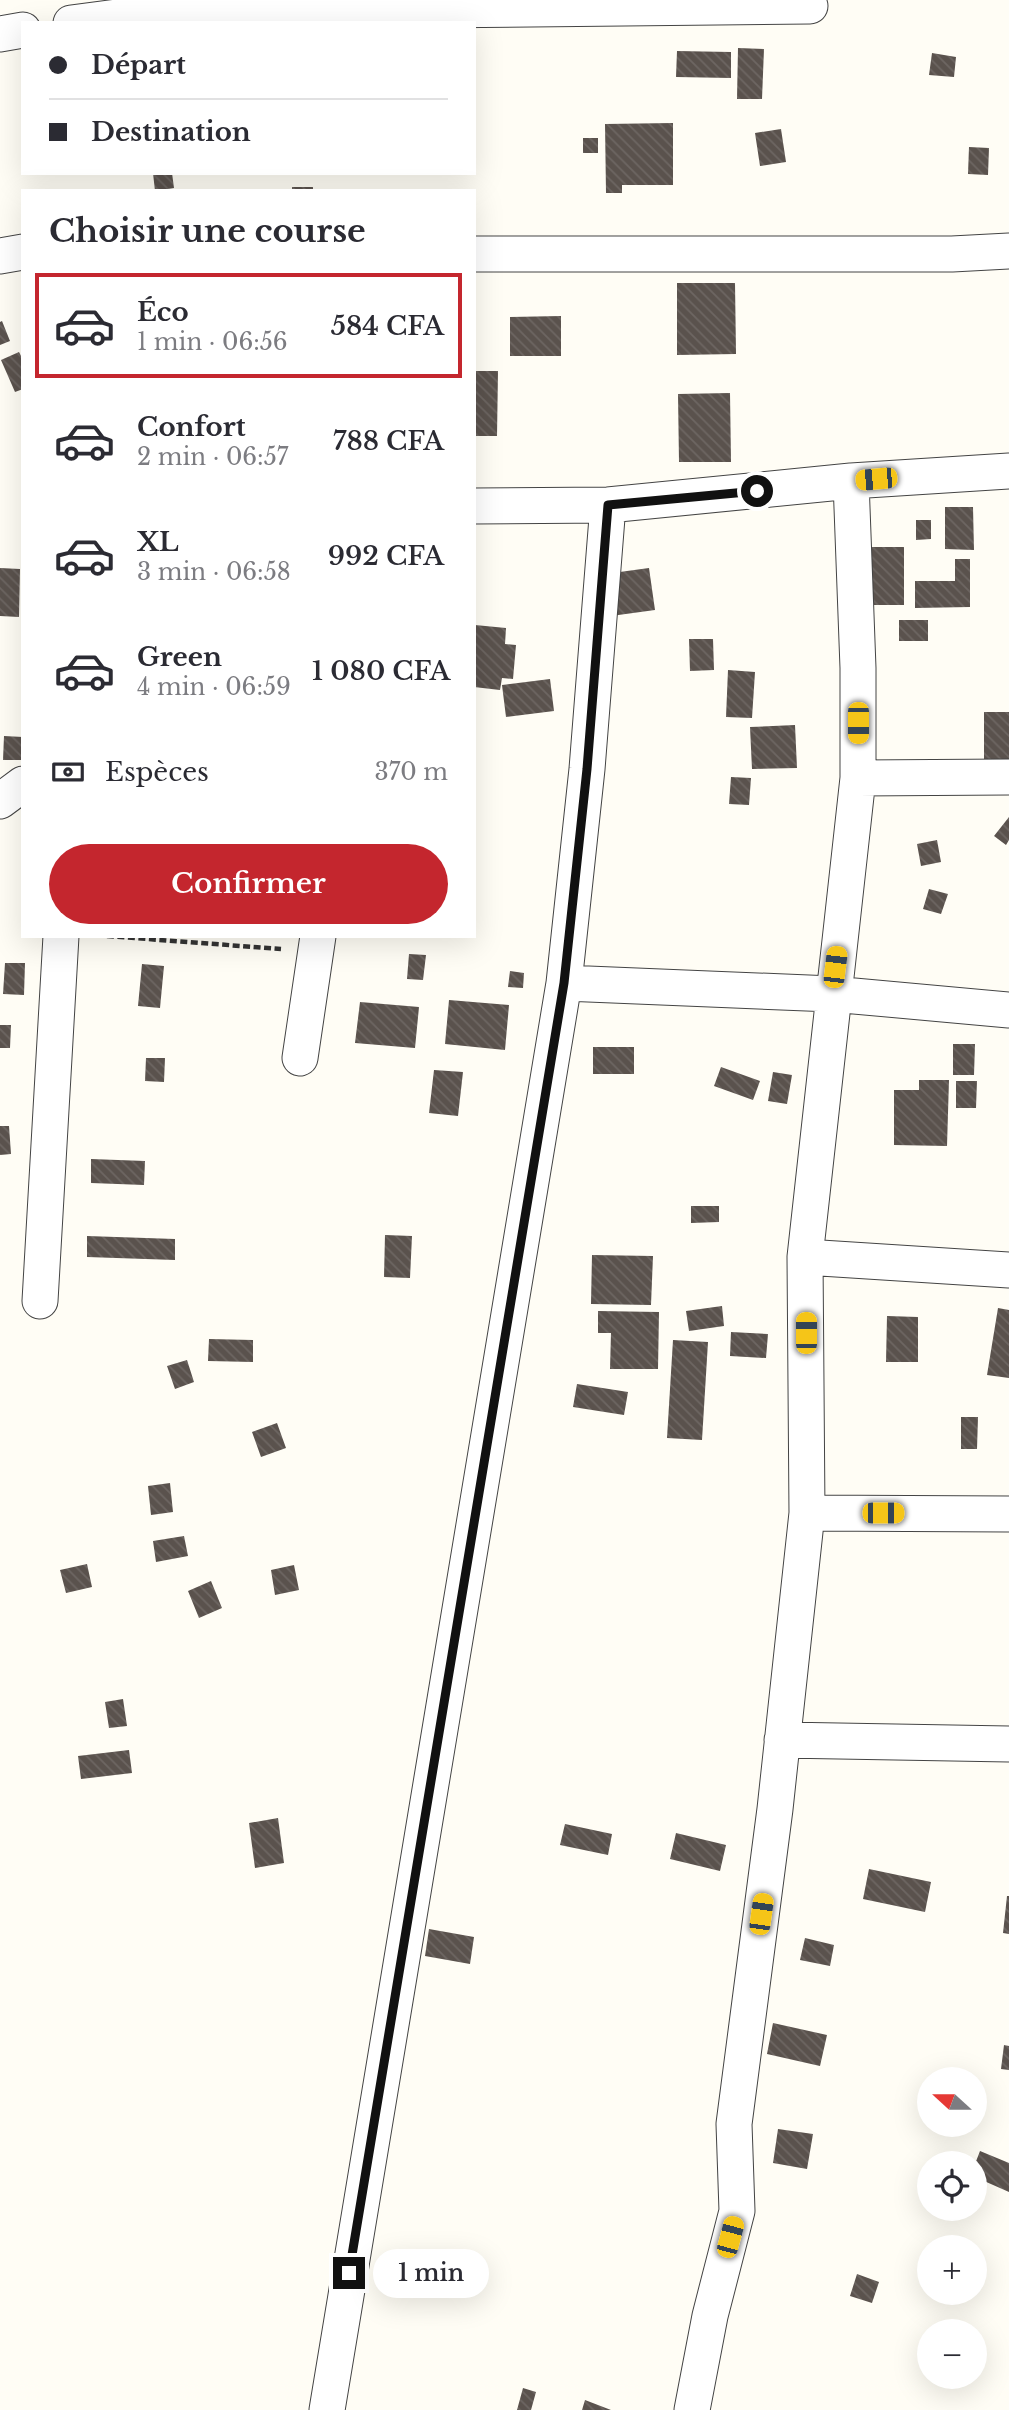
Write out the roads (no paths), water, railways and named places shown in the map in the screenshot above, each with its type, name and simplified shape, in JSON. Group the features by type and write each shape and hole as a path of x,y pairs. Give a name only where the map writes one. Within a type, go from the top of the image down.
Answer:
{"street":[{"path":"87,21 219,4 428,10 810,6"},
{"path":"0,34 21,30"},
{"path":"0,256 21,251"},
{"path":"476,254 952,254 1009,251"},
{"path":"476,506 608,505 851,481 1009,471"},
{"path":"692,2410 710,2316 737,2211 734,2124 782,1740 807,1513 805,1256 858,778 858,667 851,481"},
{"path":"327,2410 564,983 587,769 608,505"},
{"path":"858,778 1009,777"},
{"path":"0,801 21,785"},
{"path":"40,1301 61,938"},
{"path":"300,1058 317,944"},
{"path":"564,983 832,994 1009,1010"},
{"path":"805,1256 1009,1270"},
{"path":"807,1513 1009,1514"},
{"path":"782,1740 1009,1744"}]}
